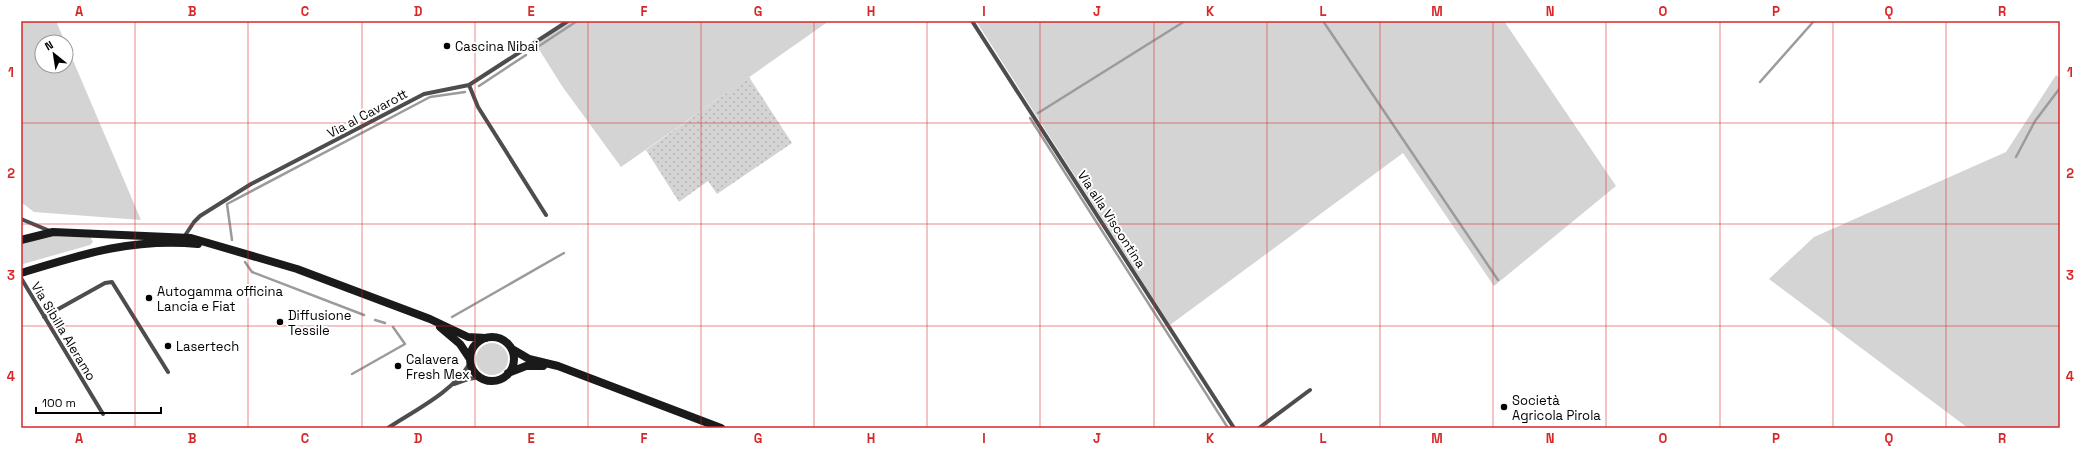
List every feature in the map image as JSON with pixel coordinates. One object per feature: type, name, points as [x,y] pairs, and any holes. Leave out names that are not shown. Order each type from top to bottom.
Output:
[{"type":"main road","points":[[21,240],[53,232],[184,237],[223,246],[297,269],[430,319],[468,336],[500,338],[512,349],[528,359],[558,366],[721,428]]},
{"type":"main road","points":[[21,273],[75,256],[119,246],[182,243],[223,246]]},
{"type":"main road","points":[[430,319],[460,344],[475,372],[481,377],[494,380],[526,366],[558,366]]},
{"type":"main road","points":[[470,361],[474,346],[486,338]]},
{"type":"main road","points":[[508,373],[514,361],[512,349]]},
{"type":"street","name":"Via al Cavarott","points":[[184,237],[200,216],[251,184],[424,94],[469,85],[568,21]]},
{"type":"street","name":"Via alla Viscontina","points":[[972,21],[1234,428]]},
{"type":"street","points":[[469,85],[478,107],[546,215]]},
{"type":"street","points":[[21,218],[53,232]]},
{"type":"street","name":"Via Sibilla Aleramo","points":[[21,278],[103,414]]},
{"type":"street","points":[[44,317],[105,283],[112,282],[168,372]]},
{"type":"street","points":[[445,390],[461,376],[470,361]]},
{"type":"street","points":[[388,428],[445,390],[464,380],[481,377]]},
{"type":"street","points":[[1259,428],[1310,390]]},
{"type":"street","points":[[394,424],[397,428]]},
{"type":"shaded area","points":[[21,21],[56,21],[62,34],[34,34],[34,74],[74,74],[74,63],[141,220],[34,212],[21,202]]},
{"type":"shaded area","points":[[570,21],[829,21],[621,167],[562,86],[535,43]]},
{"type":"shaded area","points":[[976,21],[1504,21],[1616,186],[1494,286],[1403,153],[1170,325]]},
{"type":"shaded area","points":[[2056,75],[2060,78],[2060,428],[1968,428],[1769,279],[1814,237],[2006,152]]},
{"type":"shaded area","points":[[749,77],[792,143],[717,194],[708,181],[679,202],[646,150]]},
{"type":"shaded area","points":[[21,235],[90,236],[93,242],[90,245],[23,264],[21,260]]},
{"type":"shaded area","points":[[492,343],[501,346],[505,350],[508,359],[505,368],[501,372],[492,375],[483,372],[479,368],[476,359],[479,350],[483,346]]},
{"type":"waterway","points":[[533,50],[577,21]]},
{"type":"waterway","points":[[1038,113],[1185,21]]},
{"type":"waterway","points":[[1323,21],[1498,280]]},
{"type":"waterway","points":[[1760,82],[1814,21]]},
{"type":"waterway","points":[[479,86],[526,55]]},
{"type":"waterway","points":[[2016,157],[2035,121],[2060,88]]},
{"type":"waterway","points":[[232,240],[227,204],[430,97],[465,92]]},
{"type":"waterway","points":[[1030,118],[1228,428]]},
{"type":"waterway","points":[[452,317],[564,253]]},
{"type":"waterway","points":[[245,262],[252,272],[364,315]]},
{"type":"waterway","points":[[375,320],[385,323]]},
{"type":"waterway","points":[[352,374],[405,344],[393,327]]},
{"type":"place","name":"Cascina Nibai","points":[[447,46]]},
{"type":"place","name":"Autogamma officina Lancia e Fiat","points":[[149,298]]},
{"type":"place","name":"Diffusione Tessile","points":[[280,322]]},
{"type":"place","name":"Lasertech","points":[[168,346]]},
{"type":"place","name":"Calavera Fresh Mex","points":[[398,366]]},
{"type":"place","name":"Società Agricola Pirola","points":[[1504,407]]}]
